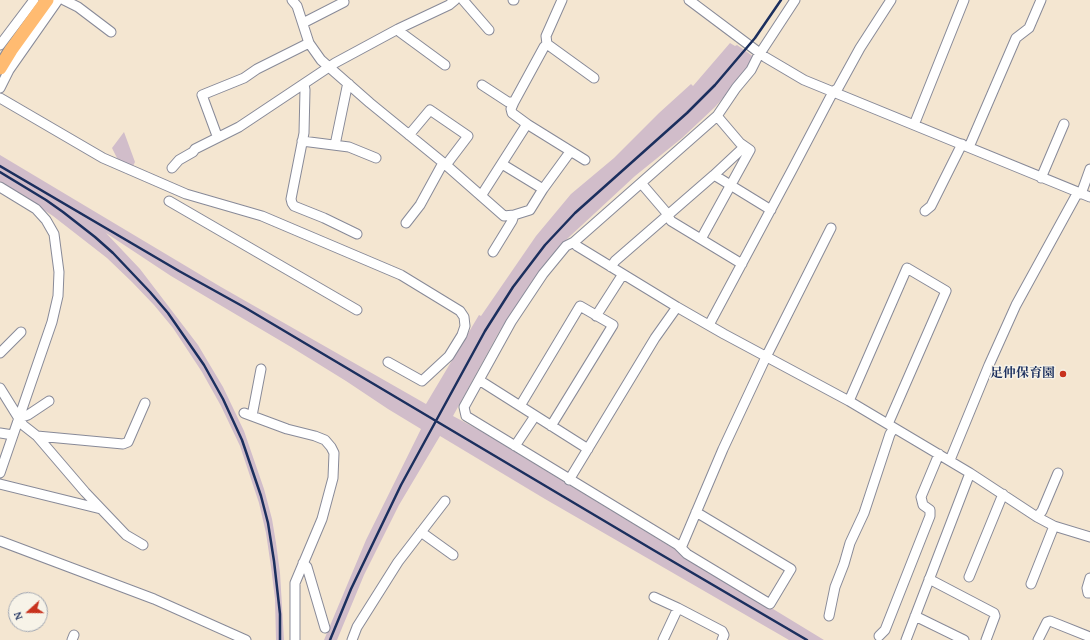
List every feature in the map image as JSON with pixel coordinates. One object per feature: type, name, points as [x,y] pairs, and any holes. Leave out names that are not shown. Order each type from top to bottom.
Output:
[{"type":"highway","points":[[0,68],[47,0]]},
{"type":"street","points":[[0,45],[34,0]]},
{"type":"street","points":[[0,88],[9,70],[58,0]]},
{"type":"street","points":[[64,0],[78,7],[112,32]]},
{"type":"street","points":[[463,0],[489,30]]},
{"type":"street","points":[[562,0],[546,36],[547,44],[594,78]]},
{"type":"street","points":[[689,0],[760,54],[794,75],[1083,194]]},
{"type":"street","points":[[696,512],[791,569],[770,604],[466,416],[464,408],[511,322],[543,274],[566,246],[574,242],[717,116],[736,88],[751,70],[795,0]]},
{"type":"street","points":[[709,325],[833,92],[838,88],[860,48],[891,0]]},
{"type":"street","points":[[914,125],[964,0]]},
{"type":"street","points":[[925,211],[932,206],[966,146],[1016,38],[1030,28],[1040,0]]},
{"type":"street","points":[[294,1],[309,43],[322,60],[504,216],[514,215],[530,210],[543,189],[570,152]]},
{"type":"street","points":[[303,23],[344,2]]},
{"type":"street","points":[[172,168],[179,160],[193,152],[195,149],[239,127],[329,67],[452,3]]},
{"type":"street","points":[[398,30],[446,65]]},
{"type":"street","points":[[219,137],[216,133],[202,94],[244,78],[257,69],[309,43]]},
{"type":"street","points":[[547,44],[544,46],[514,102],[512,113],[570,152],[585,160]]},
{"type":"street","points":[[304,84],[305,90],[302,141],[291,199],[294,206],[324,218],[356,234]]},
{"type":"street","points":[[335,145],[347,87],[349,84]]},
{"type":"street","points":[[482,85],[508,102],[514,102]]},
{"type":"street","points":[[0,98],[103,158],[186,194],[262,216],[401,275],[460,311],[464,317],[465,326],[462,335],[449,356],[422,381],[388,362]]},
{"type":"street","points":[[406,223],[420,205],[444,164],[468,136],[430,110],[409,135]]},
{"type":"street","points":[[701,239],[750,150],[744,147],[717,116]]},
{"type":"street","points":[[481,196],[527,124]]},
{"type":"street","points":[[1041,178],[1064,124]]},
{"type":"street","points":[[302,141],[349,147],[376,158]]},
{"type":"street","points":[[612,267],[615,262],[744,147]]},
{"type":"street","points":[[502,164],[543,189]]},
{"type":"street","points":[[950,460],[989,365],[1016,305],[1083,194],[1090,169]]},
{"type":"street","points":[[714,175],[771,210]]},
{"type":"street","points":[[641,183],[671,221],[742,264]]},
{"type":"street","points":[[0,187],[36,209],[46,220],[54,234],[59,272],[58,296],[52,322],[26,402],[0,473]]},
{"type":"street","points":[[186,194],[191,213]]},
{"type":"street","points":[[169,201],[356,310]]},
{"type":"street","points":[[493,252],[512,221],[514,215]]},
{"type":"street","points":[[681,548],[723,449],[766,357],[831,228]]},
{"type":"street","points":[[574,242],[577,246],[677,307],[849,401],[950,460],[1037,517],[1054,526],[1090,537]]},
{"type":"street","points":[[829,616],[835,587],[850,543],[864,513],[890,434],[891,426],[946,291],[907,268],[849,401]]},
{"type":"street","points":[[596,316],[623,274]]},
{"type":"street","points":[[520,406],[580,306],[613,325],[551,426]]},
{"type":"street","points":[[569,480],[655,338],[677,307]]},
{"type":"street","points":[[0,353],[21,332]]},
{"type":"street","points":[[261,369],[248,414],[287,429],[325,440],[334,453],[333,478],[322,519],[295,583],[295,640]]},
{"type":"street","points":[[479,380],[588,449]]},
{"type":"street","points":[[0,388],[23,425],[37,436],[85,492],[126,535],[142,545]]},
{"type":"street","points":[[19,418],[28,415],[48,401]]},
{"type":"street","points":[[37,436],[123,444],[128,442],[145,403]]},
{"type":"street","points":[[514,446],[535,416]]},
{"type":"street","points":[[0,433],[13,435]]},
{"type":"street","points":[[879,636],[884,630],[930,516],[930,510],[921,502],[921,497],[939,454]]},
{"type":"street","points":[[906,640],[970,473]]},
{"type":"street","points":[[1037,517],[1042,511],[1058,473]]},
{"type":"street","points":[[0,484],[102,509]]},
{"type":"street","points":[[969,577],[1003,494]]},
{"type":"street","points":[[352,640],[357,627],[398,562],[444,501]]},
{"type":"street","points":[[1031,584],[1054,526]]},
{"type":"street","points":[[421,532],[453,555]]},
{"type":"street","points":[[0,541],[154,599],[246,640]]},
{"type":"street","points":[[303,563],[307,567],[325,628]]},
{"type":"street","points":[[1090,578],[1087,588],[1088,593],[1090,593]]},
{"type":"street","points":[[929,579],[994,613],[995,616],[986,640]]},
{"type":"street","points":[[654,597],[722,631],[724,635],[722,640]]},
{"type":"street","points":[[663,640],[678,608]]},
{"type":"street","points":[[915,616],[964,640]]},
{"type":"street","points":[[1038,640],[1046,622],[1050,622],[1090,637]]},
{"type":"shaded area","points":[[730,43],[735,46],[737,45],[754,57],[749,69],[715,107],[682,138],[635,176],[557,250],[531,283],[499,332],[453,416],[479,430],[824,640],[789,640],[545,499],[440,436],[399,505],[364,575],[337,640],[324,640],[366,540],[421,429],[291,347],[171,276],[106,233],[140,269],[198,345],[223,387],[244,431],[264,489],[272,519],[276,543],[280,573],[284,640],[276,640],[275,599],[266,533],[259,503],[240,446],[221,406],[202,372],[173,328],[154,305],[107,258],[53,216],[20,194],[0,183],[0,155],[221,287],[426,404],[479,315],[481,316],[536,236],[571,194],[614,158],[659,113],[691,84],[693,86]]},
{"type":"shaded area","points":[[124,132],[135,162],[133,166],[119,162],[112,148]]},
{"type":"railway","points":[[330,640],[351,589],[401,485],[485,331],[513,287],[545,245],[575,213],[687,113],[715,85],[755,38],[781,0]]},
{"type":"railway","points":[[0,166],[179,271],[244,307],[807,640]]},
{"type":"railway","points":[[0,172],[63,212],[113,253],[168,313],[204,365],[223,399],[242,440],[261,496],[268,523],[274,561],[280,614],[280,640]]},
{"type":"place","name":"足仲保育園","points":[[1063,374]]}]
